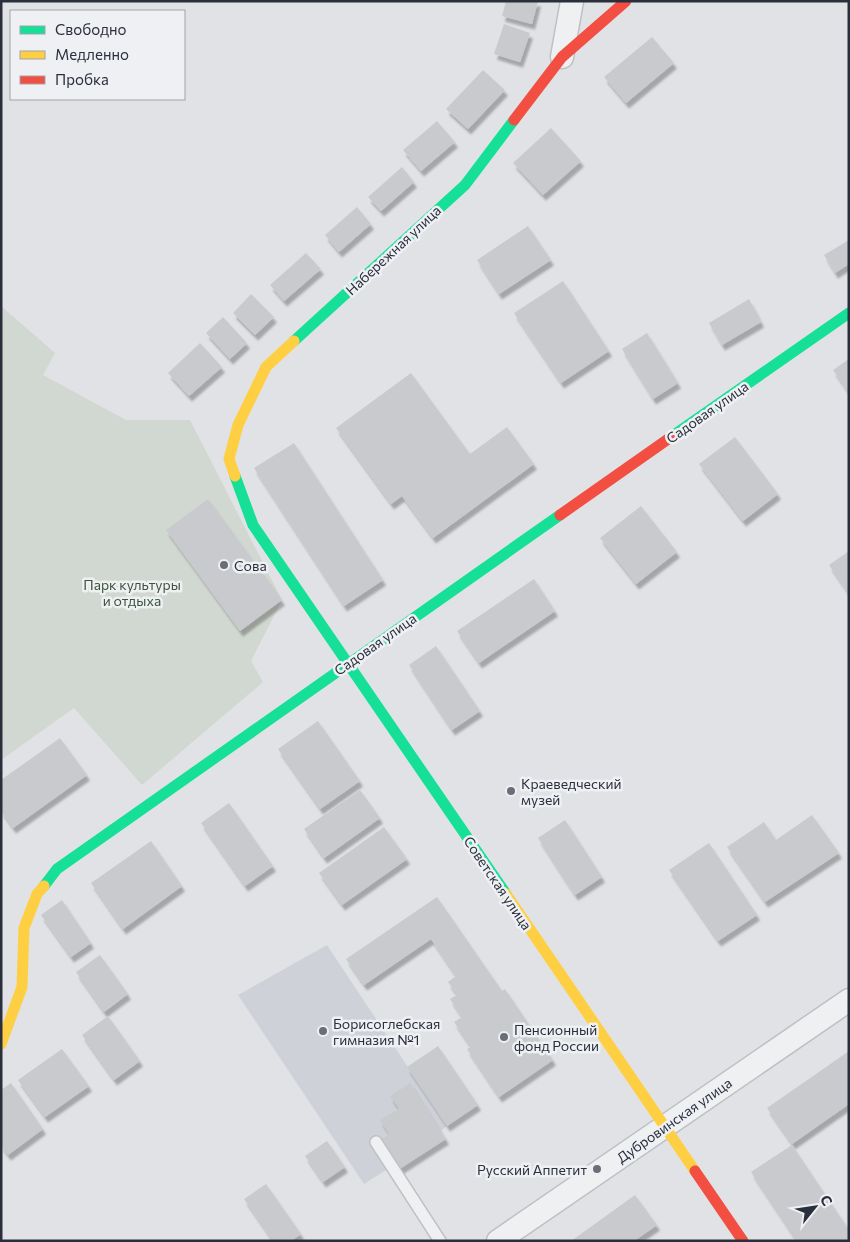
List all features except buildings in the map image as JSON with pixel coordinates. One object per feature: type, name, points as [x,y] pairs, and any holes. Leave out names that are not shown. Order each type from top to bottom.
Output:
[{"type":"street","points":[[562,57],[572,1]]},
{"type":"street","name":"Набережная улица","points":[[253,525],[229,460],[238,425],[266,367],[465,185],[562,57],[626,1]]},
{"type":"street","name":"Садовая улица","points":[[1,1044],[22,987],[24,928],[37,894],[57,869],[348,663],[849,314]]},
{"type":"street","name":"Советская улица","points":[[253,525],[743,1241]]},
{"type":"street","name":"Дубровинская улица","points":[[498,1241],[849,1000]]},
{"type":"lane","points":[[376,1142],[440,1241]]},
{"type":"shaded area","name":"Борисоглебская гимназия №1","points":[[327,945],[447,1126],[441,1131],[446,1139],[398,1170],[394,1165],[364,1184],[238,995]]},
{"type":"green space","name":"Парк культуры и отдыха","points":[[1,306],[55,353],[43,375],[126,420],[190,420],[282,600],[251,661],[263,682],[142,785],[74,708],[1,760]]},
{"type":"traffic: fast","points":[[294,341],[465,185],[514,120]]},
{"type":"traffic: fast","points":[[671,437],[849,313]]},
{"type":"traffic: fast","points":[[235,476],[253,525],[506,894]]},
{"type":"traffic: fast","points":[[44,886],[57,869],[560,515]]},
{"type":"traffic: slow","points":[[235,476],[229,459],[238,425],[266,367],[294,341]]},
{"type":"traffic: slow","points":[[1,1044],[22,987],[24,928],[37,894],[44,886]]},
{"type":"traffic: slow","points":[[506,894],[695,1171]]},
{"type":"traffic: jam","points":[[514,120],[562,57],[626,1]]},
{"type":"traffic: jam","points":[[560,515],[671,437]]},
{"type":"traffic: jam","points":[[695,1171],[743,1241]]},
{"type":"place","name":"Сова","points":[[224,565]]},
{"type":"place","name":"Краеведческий музей","points":[[511,791]]},
{"type":"place","name":"Борисоглебская гимназия №1","points":[[323,1031]]},
{"type":"place","name":"Пенсионный фонд России","points":[[504,1037]]},
{"type":"place","name":"Русский Аппетит","points":[[597,1169]]}]
